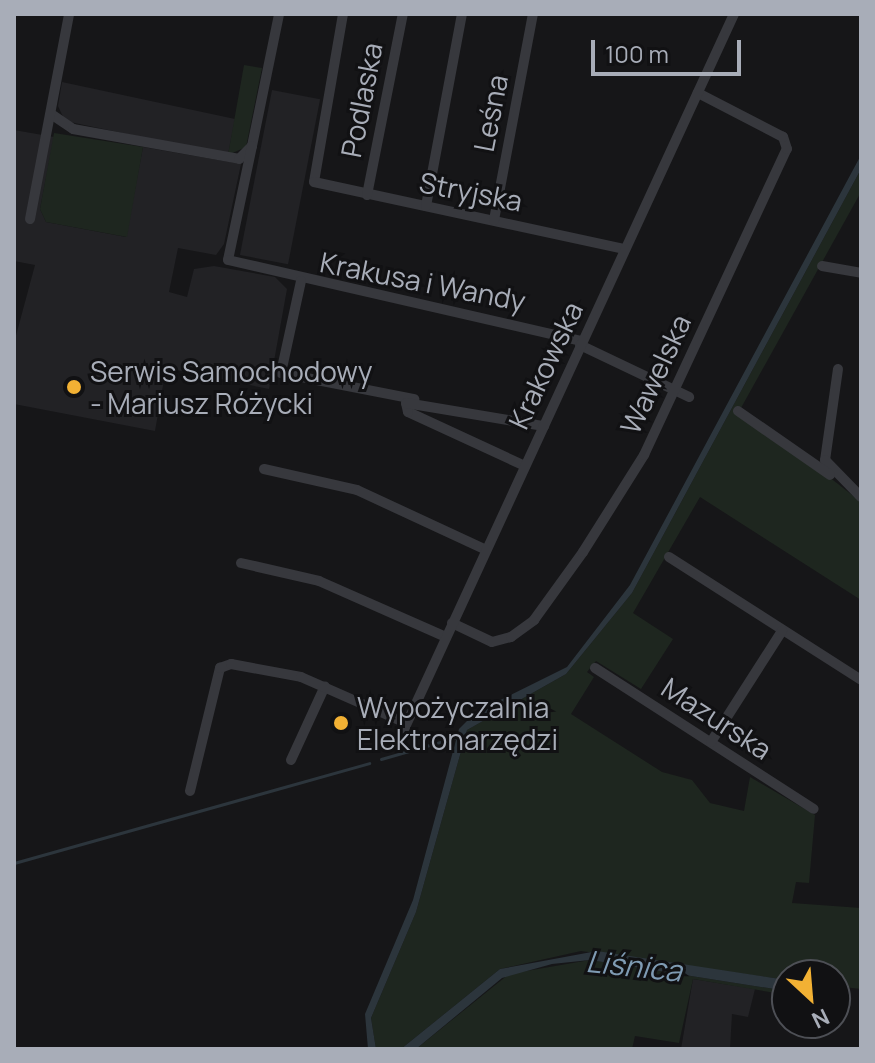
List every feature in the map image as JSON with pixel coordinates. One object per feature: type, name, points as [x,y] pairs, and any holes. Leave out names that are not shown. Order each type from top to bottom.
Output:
[{"type":"street","points":[[30,219],[69,14]]},
{"type":"street","points":[[51,114],[73,129],[231,160],[252,146],[279,14]]},
{"type":"street","name":"Stryjska","points":[[343,14],[310,177],[367,195],[625,249]]},
{"type":"street","name":"Podlaska","points":[[367,195],[403,14]]},
{"type":"street","points":[[426,206],[462,14]]},
{"type":"street","name":"Leśna","points":[[494,220],[533,14]]},
{"type":"street","name":"Krakowska","points":[[401,736],[734,14]]},
{"type":"street","name":"Wawelska","points":[[452,623],[498,642],[534,620],[636,467],[787,149],[783,137],[698,93]]},
{"type":"street","name":"Krakusa i Wandy","points":[[252,146],[228,260],[301,281],[581,343],[689,397]]},
{"type":"street","points":[[822,266],[861,273]]},
{"type":"street","points":[[301,281],[281,373],[544,426]]},
{"type":"street","points":[[838,369],[824,447],[838,481]]},
{"type":"street","points":[[414,399],[408,412],[525,466]]},
{"type":"street","points":[[738,411],[861,497]]},
{"type":"street","points":[[264,469],[357,490],[486,550]]},
{"type":"street","points":[[669,557],[861,680]]},
{"type":"street","points":[[241,563],[307,577],[446,637]]},
{"type":"street","points":[[711,742],[782,631]]},
{"type":"street","points":[[190,791],[220,668],[267,669],[325,686],[406,723]]},
{"type":"street","name":"Mazurska","points":[[595,668],[814,809]]},
{"type":"street","points":[[291,760],[325,686]]},
{"type":"shaded area","points":[[244,65],[262,68],[246,147],[228,155]]},
{"type":"shaded area","points":[[62,82],[235,119],[228,155],[65,121],[58,106]]},
{"type":"shaded area","points":[[272,90],[320,99],[288,264],[240,255]]},
{"type":"shaded area","points":[[14,130],[54,137],[40,209],[46,222],[126,237],[143,147],[241,164],[224,244],[216,255],[178,248],[169,292],[187,297],[194,269],[214,266],[275,277],[287,289],[269,389],[166,368],[155,431],[14,404],[14,343],[35,265],[14,261]]},
{"type":"shaded area","points":[[54,133],[143,147],[127,237],[46,222],[40,209]]},
{"type":"shaded area","points":[[861,169],[861,192],[741,408],[861,502],[861,600],[700,497],[633,613],[673,639],[641,689],[596,661],[587,672],[594,677],[571,714],[662,772],[692,780],[710,803],[744,811],[750,777],[815,815],[809,883],[796,882],[792,903],[861,908],[861,989],[851,988],[851,959],[771,959],[771,978],[581,951],[500,969],[401,1049],[376,1049],[371,1018],[416,912],[467,730],[566,674],[632,593]]},
{"type":"shaded area","points":[[590,960],[771,988],[771,992],[693,979],[679,1043],[635,1036],[632,1049],[416,1049],[509,974]]},
{"type":"shaded area","points":[[693,979],[755,989],[748,1017],[732,1014],[730,1049],[681,1049]]},
{"type":"water","points":[[861,155],[861,169],[632,593],[566,674],[467,730],[416,912],[371,1018],[376,1049],[368,1049],[365,1014],[413,900],[459,729],[476,712],[567,667],[630,585]]},
{"type":"water","name":"Liśnica","points":[[597,951],[771,978],[771,988],[590,960],[552,964],[502,978],[416,1049],[401,1049],[500,969]]},
{"type":"waterway","points":[[381,759],[457,737]]},
{"type":"waterway","points":[[14,863],[369,763]]},
{"type":"place","name":"Serwis Samochodowy - Mariusz Różycki","points":[[74,387]]},
{"type":"place","name":"Wypożyczalnia Elektronarzędzi","points":[[341,723]]}]
